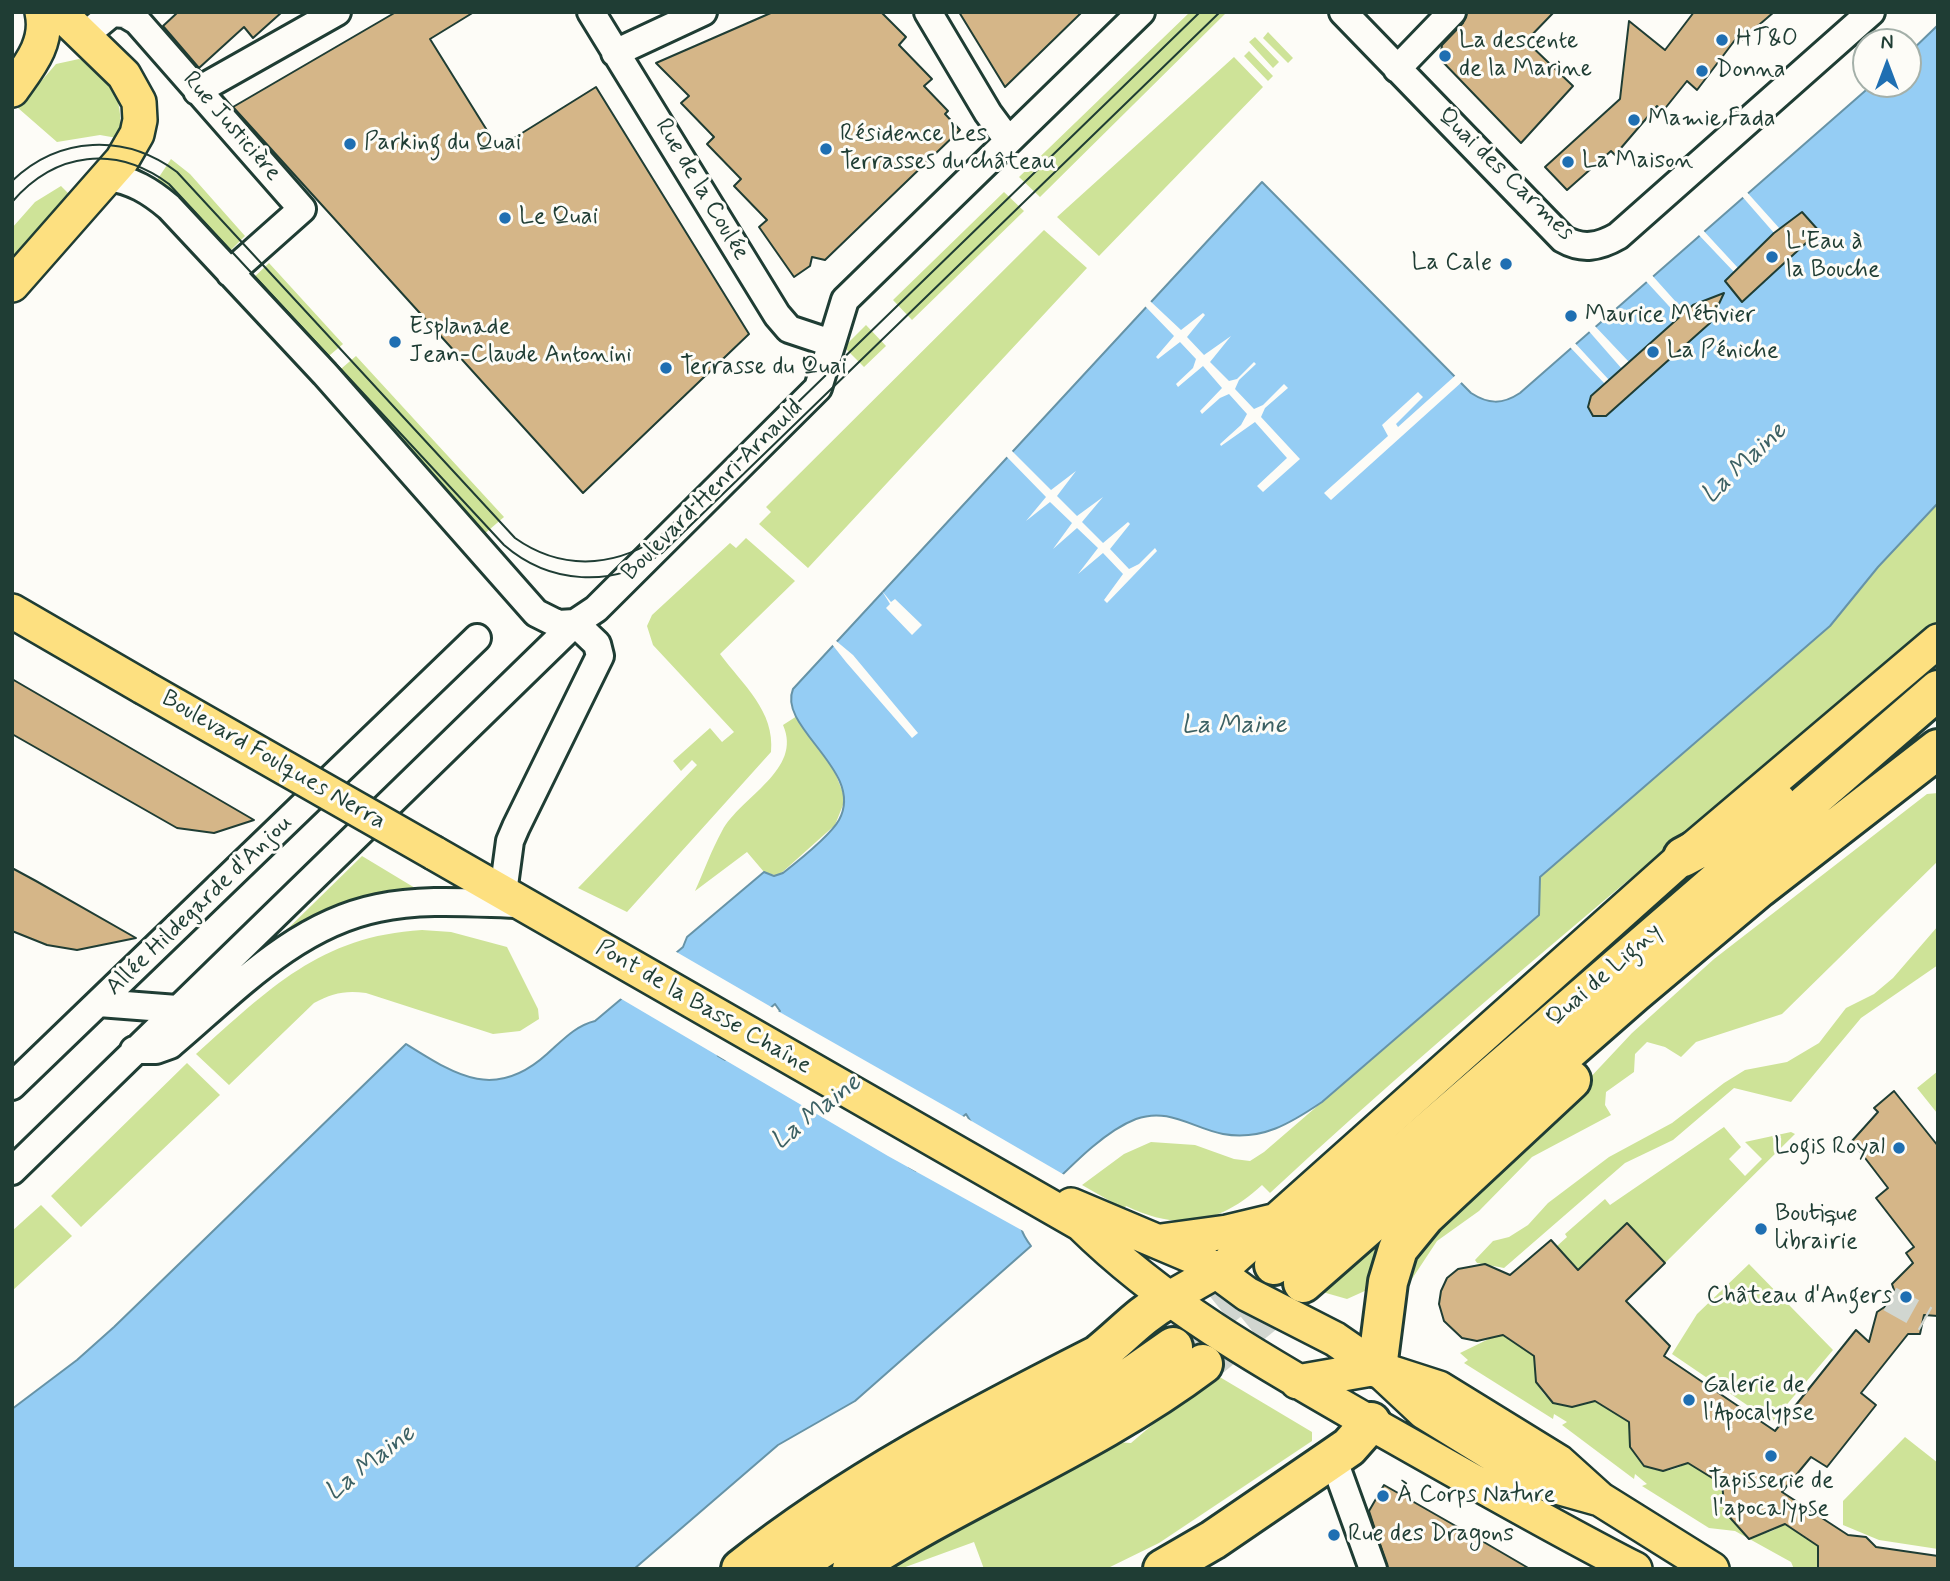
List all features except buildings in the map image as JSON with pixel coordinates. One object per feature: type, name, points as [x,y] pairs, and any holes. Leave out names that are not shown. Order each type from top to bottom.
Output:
[{"type":"highway","name":"Quai de Ligny","points":[[1938,690],[1828,787],[1712,883],[1289,1274],[1759,888],[1938,748]]},
{"type":"highway","points":[[1683,857],[1739,827],[1782,797],[1828,787]]},
{"type":"highway","points":[[1377,1368],[1392,1265],[1398,1249],[1425,1216],[1644,1009],[1745,923],[1800,881],[1821,841]]},
{"type":"highway","points":[[741,1569],[798,1523],[886,1467],[1098,1355],[1121,1337],[1158,1292]]},
{"type":"highway","points":[[790,1569],[889,1504],[1123,1382],[1188,1356],[1149,1401],[1039,1466],[904,1535],[852,1569]]},
{"type":"highway","points":[[1163,1569],[1213,1540],[1349,1447],[1371,1422]]},
{"type":"main road","points":[[12,90],[35,58],[43,38],[42,12]]},
{"type":"main road","points":[[12,285],[117,178],[122,160],[138,134],[139,102],[124,75],[59,12]]},
{"type":"main road","points":[[35,58],[85,39]]},
{"type":"main road","name":"Boulevard Foulques Nerra","points":[[12,611],[519,902]]},
{"type":"main road","points":[[1158,1292],[1217,1272],[1683,857],[1938,641]]},
{"type":"main road","name":"Pont de la Basse Chaîne","points":[[519,902],[1081,1224],[1120,1263],[1158,1292],[1297,1382],[1636,1569]]},
{"type":"main road","name":"Pont de la Basse Chaîne","points":[[1019,1189],[1087,1210],[1151,1241],[1194,1244]]},
{"type":"main road","points":[[1276,1220],[1194,1244],[1217,1272],[1247,1294],[1335,1339],[1377,1368],[1439,1388],[1559,1461],[1600,1499],[1712,1569]]},
{"type":"main road","points":[[1297,1382],[1377,1368]]},
{"type":"main road","points":[[1371,1422],[1377,1368]]},
{"type":"street","name":"Rue de la Coulée","points":[[591,12],[777,314],[789,329],[831,343]]},
{"type":"street","points":[[615,53],[703,12]]},
{"type":"street","points":[[928,12],[988,113],[1008,140]]},
{"type":"street","name":"Boulevard Henri Arnauld","points":[[12,1171],[575,623],[596,609],[818,388],[845,300],[1141,12]]},
{"type":"street","name":"Quai des Carmes","points":[[1343,12],[1563,239],[1576,246],[1590,246],[1618,236],[1871,12]]},
{"type":"street","points":[[1397,69],[1452,12]]},
{"type":"street","name":"Rue Justicière","points":[[85,39],[112,13],[125,14],[137,21],[302,209],[230,273]]},
{"type":"street","points":[[197,91],[332,14]]},
{"type":"street","points":[[117,178],[169,206],[325,374],[536,613],[558,624],[575,623],[597,644],[600,656],[510,841],[519,902],[404,904],[333,921],[279,954],[170,1045],[156,1050],[134,1050]]},
{"type":"street","name":"Allée Hildegarde d'Anjou","points":[[12,1086],[477,638]]},
{"type":"street","points":[[99,1003],[177,1009]]},
{"type":"street","points":[[1333,1458],[1373,1569]]},
{"type":"green space","points":[[1190,12],[1227,12],[1040,197],[1019,177]]},
{"type":"green space","points":[[1268,32],[1293,58],[1288,63],[1263,38]]},
{"type":"green space","points":[[1255,37],[1279,62],[1273,68],[1249,42]]},
{"type":"green space","points":[[1249,51],[1273,76],[1268,81],[1244,56]]},
{"type":"green space","points":[[1234,57],[1263,87],[1099,256],[1057,217]]},
{"type":"green space","points":[[79,59],[100,71],[114,91],[120,115],[117,138],[100,135],[57,142],[18,108],[56,64]]},
{"type":"green space","points":[[171,159],[190,174],[245,236],[226,255],[155,183]]},
{"type":"green space","points":[[61,186],[71,196],[12,265],[12,228],[35,202]]},
{"type":"green space","points":[[1004,192],[1024,211],[912,320],[893,300]]},
{"type":"green space","points":[[1044,230],[1087,268],[808,568],[759,524],[771,512],[766,507]]},
{"type":"green space","points":[[269,263],[343,344],[323,361],[250,281]]},
{"type":"green space","points":[[866,325],[886,346],[864,367],[844,347]]},
{"type":"green space","points":[[356,356],[504,517],[482,536],[335,374]]},
{"type":"green space","points":[[1938,503],[1938,622],[1433,1046],[1270,1193],[1262,1185],[1231,1208],[1215,1215],[1182,1221],[1164,1219],[1126,1206],[1124,1209],[1082,1185],[1124,1154],[1151,1142],[1195,1145],[1234,1159],[1250,1161],[1264,1152],[1539,915],[1540,877],[1830,626],[1878,567]]},
{"type":"green space","points":[[746,538],[795,581],[720,654],[763,711],[771,737],[771,752],[627,912],[578,888],[697,765],[692,760],[681,771],[673,761],[710,728],[722,742],[734,732],[653,645],[647,626],[652,615],[730,543],[736,548]]},
{"type":"green space","points":[[797,716],[834,770],[843,793],[843,805],[835,825],[778,876],[764,872],[747,852],[695,891],[722,831],[731,818],[767,782],[785,756],[787,741],[783,725]]},
{"type":"green space","points":[[1938,793],[1938,861],[1782,1014],[1696,1042],[1681,1057],[1665,1047],[1647,1042],[1635,1054],[1634,1072],[1606,1092],[1605,1105],[1611,1115],[1532,1157],[1479,1211],[1437,1241],[1402,1294],[1408,1254],[1570,1099],[1632,1033],[1714,959],[1927,794]]},
{"type":"green space","points":[[362,856],[425,894],[262,954]]},
{"type":"green space","points":[[1938,926],[1938,965],[1861,1018],[1791,1102],[1734,1088],[1673,1140],[1625,1163],[1504,1268],[1477,1263],[1475,1260],[1493,1241],[1509,1237],[1528,1225],[1548,1203],[1609,1157],[1672,1123],[1724,1083],[1745,1070],[1787,1062],[1819,1043],[1846,1008],[1874,994],[1893,978]]},
{"type":"green space","points":[[422,930],[451,932],[507,947],[538,1009],[539,1019],[520,1031],[493,1034],[366,993],[346,992],[314,1003],[229,1085],[196,1054],[273,988],[325,955],[386,934]]},
{"type":"green space","points":[[187,1063],[220,1095],[81,1227],[51,1196]]},
{"type":"green space","points":[[1938,1071],[1938,1112],[1937,1113],[1917,1088]]},
{"type":"green space","points":[[1724,1127],[1741,1147],[1729,1159],[1745,1176],[1762,1159],[1745,1142],[1791,1132],[1795,1134],[1665,1263],[1578,1270],[1557,1246],[1567,1237],[1565,1234],[1605,1199],[1610,1205]]},
{"type":"green space","points":[[41,1205],[72,1236],[12,1291],[12,1231]]},
{"type":"green space","points":[[1399,1221],[1367,1290],[1347,1299],[1319,1291]]},
{"type":"green space","points":[[1749,1264],[1833,1350],[1772,1422],[1672,1354],[1697,1314]]},
{"type":"green space","points":[[1501,1333],[1537,1358],[1537,1382],[1542,1392],[1550,1399],[1570,1406],[1593,1399],[1632,1424],[1632,1448],[1644,1465],[1665,1471],[1687,1462],[1725,1485],[1726,1510],[1740,1528],[1761,1534],[1784,1523],[1821,1548],[1819,1569],[1794,1569],[1791,1562],[1735,1531],[1709,1528],[1642,1486],[1647,1484],[1635,1474],[1634,1479],[1562,1425],[1567,1422],[1554,1414],[1553,1419],[1464,1363],[1468,1360],[1460,1353]]},
{"type":"green space","points":[[1213,1373],[1312,1432],[1312,1441],[1159,1543],[1106,1569],[984,1569],[974,1542],[900,1569],[881,1569],[1114,1442],[1131,1443]]},
{"type":"green space","points":[[1905,1437],[1938,1463],[1938,1549],[1879,1540],[1843,1525],[1843,1501]]},
{"type":"water","name":"La Maine","points":[[1938,25],[1938,503],[1878,567],[1830,626],[1540,877],[1539,915],[1322,1102],[1287,1123],[1251,1135],[1223,1134],[1159,1115],[1136,1119],[1121,1126],[1092,1147],[1025,1211],[1021,1221],[1022,1229],[1031,1246],[855,1401],[778,1445],[634,1569],[12,1569],[12,1409],[77,1360],[114,1327],[406,1044],[442,1066],[476,1079],[510,1077],[528,1068],[575,1030],[595,1021],[683,947],[687,937],[764,872],[774,876],[783,873],[828,833],[839,820],[844,802],[841,784],[797,719],[791,704],[793,689],[1262,182],[1471,393],[1495,402],[1507,400],[1520,393],[1857,98],[1922,98],[1922,40]],"holes":[[[775,1004],[780,1011],[725,1060],[718,1056],[717,1053]],[[966,1114],[971,1122],[916,1171],[909,1167],[908,1164]]]},
{"type":"pier","points":[[1745,190],[1780,229],[1774,233],[1740,194]]},
{"type":"pier","points":[[1701,228],[1738,268],[1734,272],[1697,233]]},
{"type":"pier","points":[[1650,273],[1685,312],[1679,317],[1644,279]]},
{"type":"pier","points":[[1149,300],[1181,330],[1203,313],[1205,315],[1187,337],[1204,355],[1231,336],[1210,362],[1229,381],[1237,379],[1254,362],[1256,364],[1239,380],[1235,389],[1254,409],[1263,405],[1284,384],[1288,388],[1265,408],[1261,417],[1300,459],[1263,492],[1257,486],[1287,458],[1255,422],[1221,446],[1220,444],[1241,425],[1247,414],[1229,394],[1220,398],[1202,414],[1200,411],[1222,388],[1203,366],[1178,387],[1176,384],[1193,368],[1196,359],[1180,342],[1158,359],[1156,357],[1174,336],[1144,305]]},
{"type":"pier","points":[[1593,324],[1629,362],[1622,369],[1587,329]]},
{"type":"pier","points":[[1574,342],[1609,380],[1605,384],[1569,346]]},
{"type":"pier","points":[[1457,374],[1463,381],[1331,500],[1324,493],[1388,436],[1382,425],[1418,392],[1423,397],[1396,424],[1398,427]]},
{"type":"pier","points":[[1010,449],[1051,490],[1076,471],[1057,496],[1077,516],[1103,497],[1082,522],[1103,543],[1128,522],[1130,524],[1110,549],[1129,569],[1139,564],[1155,548],[1157,551],[1107,603],[1104,600],[1123,574],[1103,553],[1078,574],[1098,548],[1077,528],[1053,549],[1072,523],[1050,502],[1026,521],[1046,497],[1005,455]]},
{"type":"pier","points":[[882,591],[891,602],[895,599],[922,625],[912,635],[886,608],[890,604]]},
{"type":"pier","points":[[835,640],[853,655],[918,733],[912,738],[831,643]]},
{"type":"pier","points":[[673,950],[773,1008],[721,1054],[723,1057],[776,1010],[966,1118],[912,1165],[914,1168],[968,1119],[1068,1177],[1028,1213],[1024,1219],[1025,1232],[888,1156],[618,997]]},
{"type":"tunnel","points":[[1176,1345],[1274,1265]]},
{"type":"tunnel","points":[[1205,1363],[1303,1283]]},
{"type":"tunnel","points":[[1890,1299],[1926,1319]]},
{"type":"tram line","points":[[12,181],[30,166],[71,148],[114,146],[157,159],[177,172],[515,538],[550,556],[568,560],[604,560],[640,549],[657,539],[1200,12]]},
{"type":"tram line","points":[[12,202],[29,185],[48,172],[87,159],[108,159],[149,171],[169,184],[504,545],[541,568],[561,574],[602,577],[643,565],[662,553],[1220,12]]},
{"type":"place","name":"HT&O","points":[[1722,40]]},
{"type":"place","name":"La descente de la Marine","points":[[1445,56]]},
{"type":"place","name":"Donna","points":[[1702,71]]},
{"type":"place","name":"Mamie Fada","points":[[1634,120]]},
{"type":"place","name":"Parking du Quai","points":[[350,144]]},
{"type":"place","name":"Résidence Les Terrasses du château","points":[[826,149]]},
{"type":"place","name":"La Maison","points":[[1568,162]]},
{"type":"place","name":"Le Quai","points":[[505,218]]},
{"type":"place","name":"L'Eau à la Bouche","points":[[1772,257]]},
{"type":"place","name":"La Cale","points":[[1506,264]]},
{"type":"place","name":"Maurice Métivier","points":[[1571,316]]},
{"type":"place","name":"Esplanade Jean-Claude Antonini","points":[[395,342]]},
{"type":"place","name":"La Péniche","points":[[1653,352]]},
{"type":"place","name":"Terrasse du Quai","points":[[666,368]]},
{"type":"place","name":"Logis Royal","points":[[1899,1148]]},
{"type":"place","name":"Boutique librairie","points":[[1761,1229]]},
{"type":"place","name":"Château d'Angers","points":[[1906,1297]]},
{"type":"place","name":"Galerie de l'Apocalypse","points":[[1689,1400]]},
{"type":"place","name":"Tapisserie de l'apocalypse","points":[[1771,1456]]},
{"type":"place","name":"À Corps Nature","points":[[1383,1496]]},
{"type":"place","name":"Rue des Dragons","points":[[1334,1535]]}]
